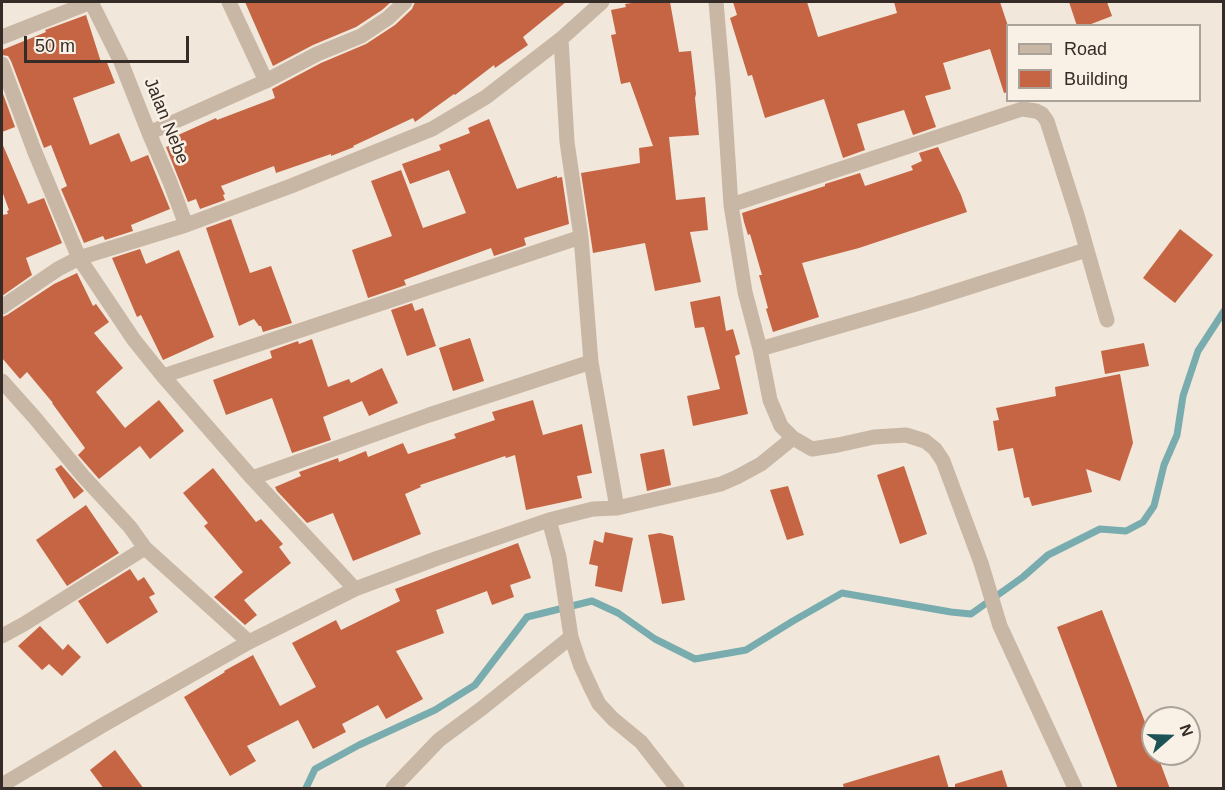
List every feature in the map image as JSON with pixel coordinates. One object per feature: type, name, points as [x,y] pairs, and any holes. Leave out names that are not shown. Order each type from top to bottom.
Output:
[{"type":"street","points":[[2,37],[92,2]]},
{"type":"street","name":"Jalan Nebe","points":[[92,2],[121,62],[171,182],[186,225]]},
{"type":"street","points":[[229,2],[266,81]]},
{"type":"street","points":[[149,133],[266,81],[317,54],[361,36],[388,18],[405,2]]},
{"type":"street","points":[[716,2],[731,205],[745,292],[770,400],[780,426],[793,438],[812,448],[874,437],[906,435],[925,441],[935,449],[943,461],[981,563],[1000,626],[1075,789]]},
{"type":"street","points":[[2,307],[58,269],[79,258],[186,225],[291,186],[432,129],[486,97],[561,39],[593,5]]},
{"type":"street","points":[[561,39],[567,142],[581,237],[591,363],[617,508]]},
{"type":"street","points":[[2,64],[34,150],[79,258],[134,340],[252,478],[355,589]]},
{"type":"street","points":[[731,205],[1022,109],[1036,111],[1042,114],[1047,121],[1107,320]]},
{"type":"street","points":[[163,376],[581,237]]},
{"type":"street","points":[[760,349],[916,304],[1086,250]]},
{"type":"street","points":[[252,478],[429,415],[591,363]]},
{"type":"street","points":[[2,381],[145,548],[249,642]]},
{"type":"street","points":[[2,785],[102,725],[249,642],[355,589],[549,520],[593,509],[617,508],[722,484],[761,464],[793,438]]},
{"type":"street","points":[[549,520],[559,557],[571,637],[580,664],[599,704],[641,742],[676,789]]},
{"type":"street","points":[[2,636],[145,548]]},
{"type":"street","points":[[393,789],[439,740],[571,637]]},
{"type":"building","points":[[245,2],[391,2],[356,27],[313,45],[273,66]]},
{"type":"building","points":[[415,2],[566,2],[523,37],[528,45],[495,68],[494,65],[415,122],[413,118],[331,156],[331,154],[276,173],[274,166],[221,186],[225,200],[200,209],[196,199],[188,202],[166,147],[169,146],[167,140],[216,118],[217,120],[275,98],[272,89],[321,63],[366,44],[395,25],[412,9]]},
{"type":"building","points":[[638,2],[670,2],[679,52],[691,51],[699,135],[669,137],[676,200],[705,197],[708,230],[690,232],[701,282],[655,291],[645,243],[593,253],[581,173],[640,163],[639,148],[653,146],[630,82],[621,84],[611,35],[616,34],[611,10]]},
{"type":"building","points":[[733,2],[807,2],[818,37],[897,13],[894,2],[1000,2],[1007,24],[1006,92],[1004,93],[990,49],[943,63],[951,89],[925,96],[936,127],[913,135],[904,110],[857,124],[865,150],[843,158],[824,99],[765,118],[752,75],[748,76],[730,18],[737,15]]},
{"type":"building","points":[[1069,2],[1107,2],[1112,16],[1091,24],[1076,24]]},
{"type":"building","points":[[86,15],[101,62],[106,60],[115,83],[73,98],[90,145],[119,133],[131,162],[148,155],[170,209],[131,225],[133,231],[105,240],[103,236],[84,243],[61,189],[67,186],[51,145],[44,148],[11,61],[8,56],[2,55],[2,50],[46,32],[45,30]]},
{"type":"building","points":[[2,91],[15,127],[2,132]]},
{"type":"building","points":[[489,119],[517,189],[557,176],[557,178],[562,177],[569,224],[524,238],[526,245],[524,246],[494,256],[491,248],[404,280],[406,285],[368,298],[352,250],[392,236],[371,181],[401,170],[423,228],[466,213],[449,170],[410,184],[402,164],[441,150],[439,145],[470,133],[468,128]]},
{"type":"building","points":[[2,143],[28,204],[44,198],[62,243],[26,258],[32,275],[2,296],[2,215],[8,214],[9,210],[2,191]]},
{"type":"building","points":[[938,147],[967,212],[859,248],[802,263],[819,317],[773,332],[759,275],[762,275],[742,213],[860,173],[865,186],[913,170],[911,166],[922,161],[919,153]]},
{"type":"building","points":[[231,219],[250,273],[271,266],[292,323],[263,332],[254,319],[239,326],[206,228]]},
{"type":"building","points":[[1180,229],[1213,255],[1175,303],[1143,278]]},
{"type":"building","points":[[140,249],[146,264],[179,250],[214,337],[163,360],[141,315],[137,317],[112,258]]},
{"type":"building","points":[[77,273],[93,306],[96,304],[109,322],[94,333],[123,368],[96,392],[125,428],[159,400],[184,431],[150,459],[140,446],[99,479],[78,455],[85,448],[53,403],[27,372],[20,379],[2,358],[2,317],[54,284]]},
{"type":"building","points":[[720,296],[726,331],[733,329],[740,354],[735,356],[748,414],[693,426],[687,396],[720,389],[704,327],[695,328],[690,302]]},
{"type":"building","points":[[412,303],[415,311],[423,308],[436,346],[407,356],[391,310]]},
{"type":"building","points":[[470,338],[484,381],[453,391],[439,348]]},
{"type":"building","points":[[312,339],[328,387],[349,379],[351,383],[382,368],[398,403],[369,416],[362,401],[323,417],[331,440],[292,453],[272,398],[226,415],[213,380],[272,358],[270,351],[298,341],[299,344]]},
{"type":"building","points":[[1144,343],[1149,366],[1105,374],[1101,351]]},
{"type":"building","points":[[1120,374],[1133,443],[1120,481],[1086,469],[1092,492],[1032,506],[1029,497],[1024,498],[1013,448],[998,451],[993,421],[999,420],[996,408],[1056,396],[1055,387]]},
{"type":"building","points":[[533,400],[543,435],[582,424],[592,473],[577,476],[582,498],[526,510],[515,455],[506,458],[505,456],[420,485],[421,487],[405,494],[421,534],[353,561],[333,513],[307,523],[275,487],[301,476],[299,472],[338,458],[339,462],[366,451],[368,457],[403,443],[408,454],[456,438],[454,434],[495,420],[492,412]]},
{"type":"building","points":[[664,449],[671,485],[647,491],[640,454]]},
{"type":"building","points":[[61,465],[84,491],[74,499],[55,469]]},
{"type":"building","points":[[904,466],[927,534],[900,544],[877,475]]},
{"type":"building","points":[[213,468],[256,522],[261,519],[283,544],[279,547],[291,563],[244,600],[257,615],[245,625],[214,597],[243,572],[204,526],[208,523],[183,493]]},
{"type":"building","points":[[788,486],[804,535],[787,540],[770,490]]},
{"type":"building","points":[[86,505],[119,553],[67,586],[36,540]]},
{"type":"building","points":[[605,532],[633,538],[622,592],[595,586],[598,566],[589,564],[594,540],[603,543]]},
{"type":"building","points":[[660,533],[673,536],[685,600],[662,604],[648,535]]},
{"type":"building","points":[[518,543],[531,578],[510,585],[514,597],[492,605],[487,591],[436,610],[444,633],[396,651],[423,699],[386,719],[378,705],[342,724],[346,732],[313,749],[298,720],[247,746],[256,761],[230,776],[184,697],[253,655],[280,706],[316,687],[292,643],[336,620],[341,630],[400,601],[395,589]]},
{"type":"building","points":[[130,569],[138,581],[144,577],[155,594],[149,597],[158,612],[107,644],[78,601]]},
{"type":"building","points":[[1102,610],[1141,712],[1141,766],[1161,766],[1170,789],[1118,789],[1057,627]]},
{"type":"building","points":[[40,626],[63,650],[68,644],[81,657],[62,676],[49,664],[42,670],[18,646]]},
{"type":"building","points":[[115,750],[144,789],[104,789],[90,770]]},
{"type":"building","points":[[939,755],[949,789],[844,789],[843,784]]},
{"type":"building","points":[[1002,770],[1008,789],[955,789],[955,784]]},
{"type":"waterway","points":[[306,788],[315,769],[359,745],[435,710],[475,685],[527,617],[592,601],[618,613],[655,639],[695,659],[746,650],[842,593],[971,614],[1023,577],[1048,555],[1100,529],[1126,531],[1143,522],[1154,506],[1164,465],[1177,435],[1183,396],[1198,351],[1224,311]]}]
